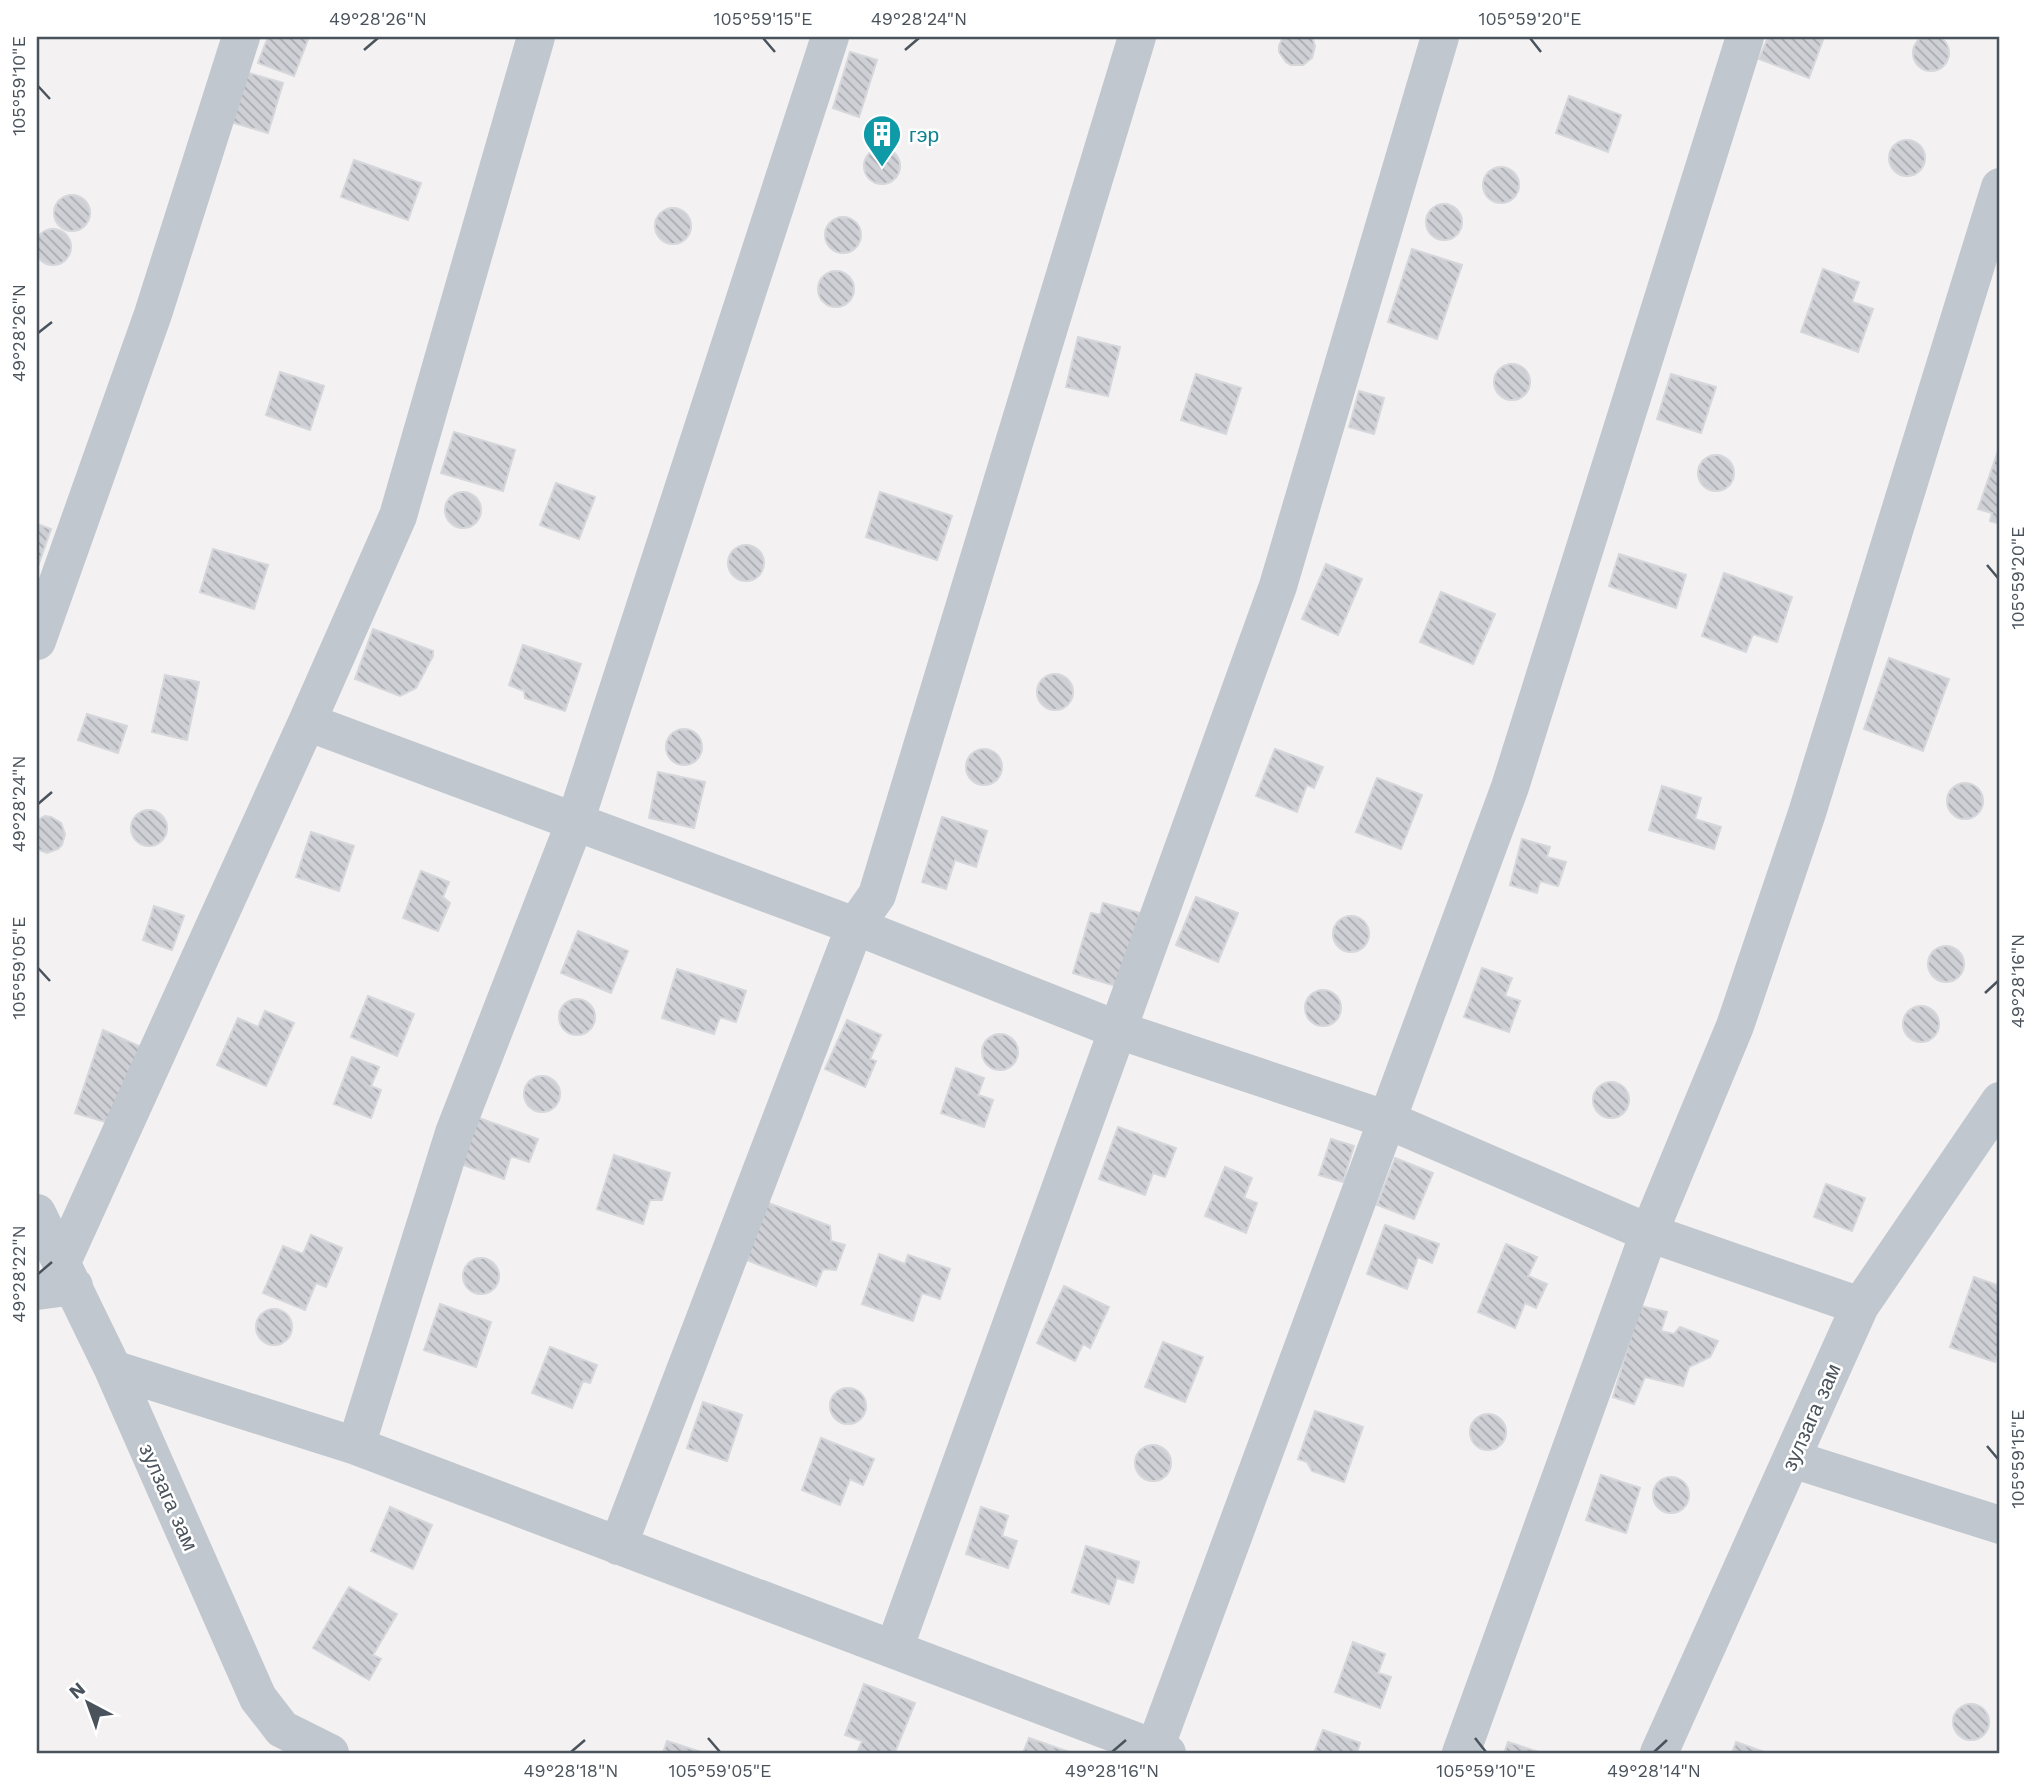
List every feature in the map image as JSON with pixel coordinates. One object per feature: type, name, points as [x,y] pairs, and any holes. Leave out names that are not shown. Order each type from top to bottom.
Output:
[{"type":"street","points":[[37,641],[153,314],[241,37]]},
{"type":"street","points":[[57,1279],[398,516],[536,37]]},
{"type":"street","points":[[356,1446],[454,1133],[575,822],[830,37]]},
{"type":"street","points":[[618,1546],[855,926],[877,895],[1137,37]]},
{"type":"street","points":[[894,1649],[1278,586],[1440,37]]},
{"type":"street","points":[[113,1369],[356,1446],[1161,1751],[1385,1119],[1510,787],[1745,37]]},
{"type":"street","points":[[1461,1753],[1649,1233],[1735,1026],[1795,851],[2000,187]]},
{"type":"street","points":[[307,722],[855,926],[1118,1030],[1385,1119],[1649,1233],[1860,1306]]},
{"type":"street","name":"зулзага зам","points":[[1658,1753],[1860,1306],[2000,1101]]},
{"type":"street","name":"зулзага зам","points":[[37,1213],[57,1279],[113,1369],[258,1698],[286,1741],[330,1753]]},
{"type":"street","points":[[1792,1459],[2000,1525]]},
{"type":"building","points":[[1931,35],[1944,40],[1949,53],[1944,66],[1931,71],[1918,66],[1913,53],[1918,40]]},
{"type":"building","points":[[268,37],[309,37],[294,76],[258,63]]},
{"type":"building","points":[[1283,37],[1312,37],[1315,46],[1312,58],[1303,65],[1286,62],[1279,52]]},
{"type":"building","points":[[1768,37],[1824,37],[1809,78],[1759,59]]},
{"type":"building","points":[[850,52],[877,60],[859,117],[833,108]]},
{"type":"building","points":[[239,70],[283,83],[268,133],[224,120]]},
{"type":"building","points":[[1569,96],[1621,115],[1608,152],[1556,133]]},
{"type":"building","points":[[1907,140],[1920,145],[1925,158],[1920,171],[1907,176],[1894,171],[1889,158],[1894,145]]},
{"type":"building","name":"гэр","points":[[882,148],[895,153],[900,166],[895,179],[882,184],[869,179],[864,166],[869,153]]},
{"type":"building","points":[[354,160],[421,183],[408,220],[341,197]]},
{"type":"building","points":[[1501,167],[1514,172],[1519,185],[1514,198],[1501,203],[1488,198],[1483,185],[1488,172]]},
{"type":"building","points":[[72,195],[85,200],[90,213],[85,226],[72,231],[59,226],[54,213],[59,200]]},
{"type":"building","points":[[1444,204],[1457,209],[1462,222],[1457,235],[1444,240],[1431,235],[1426,222],[1431,209]]},
{"type":"building","points":[[673,208],[686,213],[691,226],[686,239],[673,244],[660,239],[655,226],[660,213]]},
{"type":"building","points":[[843,217],[856,222],[861,235],[856,248],[843,253],[830,248],[825,235],[830,222]]},
{"type":"building","points":[[53,229],[66,234],[71,247],[66,260],[53,265],[40,260],[35,247],[40,234]]},
{"type":"building","points":[[1412,249],[1462,265],[1437,339],[1388,322]]},
{"type":"building","points":[[1823,269],[1859,282],[1852,302],[1873,309],[1858,352],[1801,332]]},
{"type":"building","points":[[836,271],[849,276],[854,289],[849,302],[836,307],[823,302],[818,289],[823,276]]},
{"type":"building","points":[[1078,337],[1120,347],[1108,396],[1066,387]]},
{"type":"building","points":[[1512,364],[1525,369],[1530,382],[1525,395],[1512,400],[1499,395],[1494,382],[1499,369]]},
{"type":"building","points":[[280,372],[324,386],[310,430],[266,415]]},
{"type":"building","points":[[1196,374],[1241,388],[1226,434],[1181,420]]},
{"type":"building","points":[[1671,374],[1716,387],[1701,433],[1657,419]]},
{"type":"building","points":[[1359,391],[1384,398],[1374,434],[1349,427]]},
{"type":"building","points":[[454,432],[515,450],[503,491],[441,473]]},
{"type":"building","points":[[1999,448],[2000,524],[1990,521],[1992,513],[1978,509]]},
{"type":"building","points":[[1716,455],[1729,460],[1734,473],[1729,486],[1716,491],[1703,486],[1698,473],[1703,460]]},
{"type":"building","points":[[556,483],[595,497],[579,539],[540,525]]},
{"type":"building","points":[[463,492],[476,497],[481,510],[476,523],[463,528],[450,523],[445,510],[450,497]]},
{"type":"building","points":[[880,492],[952,516],[937,560],[866,537]]},
{"type":"building","points":[[37,524],[51,529],[37,569]]},
{"type":"building","points":[[746,545],[759,550],[764,563],[759,576],[746,581],[733,576],[728,563],[733,550]]},
{"type":"building","points":[[213,549],[268,565],[254,609],[200,592]]},
{"type":"building","points":[[1619,554],[1686,575],[1676,608],[1609,586]]},
{"type":"building","points":[[1326,564],[1362,579],[1338,635],[1302,619]]},
{"type":"building","points":[[1724,573],[1792,597],[1777,642],[1753,634],[1746,652],[1702,636]]},
{"type":"building","points":[[1441,592],[1495,614],[1473,664],[1420,642]]},
{"type":"building","points":[[373,629],[433,651],[416,688],[400,696],[355,679]]},
{"type":"building","points":[[523,645],[581,664],[565,711],[525,698],[524,691],[509,685]]},
{"type":"building","points":[[1889,658],[1949,679],[1923,751],[1864,729]]},
{"type":"building","points":[[1055,674],[1068,679],[1073,692],[1068,705],[1055,710],[1042,705],[1037,692],[1042,679]]},
{"type":"building","points":[[165,675],[199,682],[187,740],[152,732]]},
{"type":"building","points":[[87,714],[127,726],[118,753],[78,740]]},
{"type":"building","points":[[684,729],[697,734],[702,747],[697,760],[684,765],[671,760],[666,747],[671,734]]},
{"type":"building","points":[[984,749],[997,754],[1002,767],[997,780],[984,785],[971,780],[966,767],[971,754]]},
{"type":"building","points":[[1275,749],[1323,767],[1314,788],[1307,785],[1297,812],[1256,796]]},
{"type":"building","points":[[658,772],[705,782],[694,828],[649,818]]},
{"type":"building","points":[[1377,778],[1422,795],[1401,849],[1356,832]]},
{"type":"building","points":[[1965,783],[1978,788],[1983,801],[1978,814],[1965,819],[1952,814],[1947,801],[1952,788]]},
{"type":"building","points":[[1662,786],[1701,798],[1695,819],[1721,827],[1714,849],[1649,830]]},
{"type":"building","points":[[149,810],[162,815],[167,828],[162,841],[149,846],[136,841],[131,828],[136,815]]},
{"type":"building","points":[[45,816],[61,823],[65,834],[62,845],[47,853],[37,849],[37,820]]},
{"type":"building","points":[[942,817],[987,831],[976,867],[955,860],[946,889],[922,882]]},
{"type":"building","points":[[311,832],[354,846],[339,891],[296,877]]},
{"type":"building","points":[[1522,839],[1550,847],[1547,857],[1566,862],[1558,886],[1540,881],[1537,893],[1510,885]]},
{"type":"building","points":[[421,871],[449,882],[443,897],[450,903],[438,931],[403,918]]},
{"type":"building","points":[[1196,897],[1238,913],[1218,962],[1176,945]]},
{"type":"building","points":[[1103,903],[1140,913],[1119,987],[1073,973],[1091,913],[1100,915]]},
{"type":"building","points":[[154,906],[184,916],[172,950],[143,940]]},
{"type":"building","points":[[1351,916],[1364,921],[1369,934],[1364,947],[1351,952],[1338,947],[1333,934],[1338,921]]},
{"type":"building","points":[[578,931],[628,951],[611,993],[561,973]]},
{"type":"building","points":[[1946,946],[1959,951],[1964,964],[1959,977],[1946,982],[1933,977],[1928,964],[1933,951]]},
{"type":"building","points":[[1482,968],[1512,978],[1505,996],[1520,1001],[1509,1032],[1464,1017]]},
{"type":"building","points":[[677,969],[746,991],[736,1022],[720,1017],[714,1034],[662,1018]]},
{"type":"building","points":[[1323,990],[1336,995],[1341,1008],[1336,1021],[1323,1026],[1310,1021],[1305,1008],[1310,995]]},
{"type":"building","points":[[368,996],[414,1014],[397,1056],[351,1037]]},
{"type":"building","points":[[577,999],[590,1004],[595,1017],[590,1030],[577,1035],[564,1030],[559,1017],[564,1004]]},
{"type":"building","points":[[1921,1006],[1934,1011],[1939,1024],[1934,1037],[1921,1042],[1908,1037],[1903,1024],[1908,1011]]},
{"type":"building","points":[[265,1011],[294,1023],[266,1086],[217,1065],[238,1018],[258,1027]]},
{"type":"building","points":[[847,1020],[881,1035],[870,1059],[876,1061],[865,1087],[825,1069]]},
{"type":"building","points":[[103,1030],[150,1051],[116,1125],[75,1113]]},
{"type":"building","points":[[1000,1034],[1013,1039],[1018,1052],[1013,1065],[1000,1070],[987,1065],[982,1052],[987,1039]]},
{"type":"building","points":[[352,1057],[379,1067],[371,1086],[381,1090],[371,1118],[334,1104]]},
{"type":"building","points":[[956,1068],[984,1078],[978,1095],[993,1100],[984,1127],[941,1113]]},
{"type":"building","points":[[542,1076],[555,1081],[560,1094],[555,1107],[542,1112],[529,1107],[524,1094],[529,1081]]},
{"type":"building","points":[[1611,1082],[1624,1087],[1629,1100],[1624,1113],[1611,1118],[1598,1113],[1593,1100],[1598,1087]]},
{"type":"building","points":[[473,1116],[538,1139],[529,1162],[511,1156],[504,1179],[457,1163]]},
{"type":"building","points":[[1118,1127],[1176,1148],[1165,1177],[1153,1173],[1145,1195],[1099,1179]]},
{"type":"building","points":[[1331,1139],[1354,1146],[1343,1182],[1319,1175]]},
{"type":"building","points":[[614,1155],[670,1173],[662,1200],[650,1200],[643,1224],[597,1209]]},
{"type":"building","points":[[1395,1158],[1433,1173],[1414,1219],[1377,1205]]},
{"type":"building","points":[[1225,1167],[1252,1178],[1244,1198],[1257,1203],[1246,1233],[1205,1216]]},
{"type":"building","points":[[1826,1184],[1865,1198],[1852,1231],[1814,1217]]},
{"type":"building","points":[[763,1201],[830,1226],[831,1241],[845,1245],[836,1270],[823,1269],[816,1286],[741,1258]]},
{"type":"building","points":[[1385,1225],[1439,1244],[1432,1263],[1418,1257],[1407,1289],[1367,1274]]},
{"type":"building","points":[[311,1235],[342,1248],[326,1287],[316,1283],[305,1310],[263,1293],[283,1246],[303,1254]]},
{"type":"building","points":[[1506,1244],[1537,1257],[1528,1276],[1547,1284],[1536,1308],[1525,1303],[1515,1328],[1478,1312]]},
{"type":"building","points":[[879,1254],[905,1264],[908,1255],[950,1269],[940,1299],[922,1293],[913,1321],[862,1304]]},
{"type":"building","points":[[481,1258],[494,1263],[499,1276],[494,1289],[481,1294],[468,1289],[463,1276],[468,1263]]},
{"type":"building","points":[[1974,1277],[2000,1286],[2000,1346],[1995,1362],[1950,1347]]},
{"type":"building","points":[[1064,1286],[1109,1307],[1090,1348],[1083,1344],[1075,1361],[1037,1343]]},
{"type":"building","points":[[440,1304],[491,1322],[476,1367],[424,1350]]},
{"type":"building","points":[[1640,1306],[1667,1312],[1661,1331],[1674,1334],[1680,1327],[1718,1341],[1710,1357],[1689,1367],[1683,1386],[1645,1377],[1634,1404],[1613,1397]]},
{"type":"building","points":[[274,1309],[287,1314],[292,1327],[287,1340],[274,1345],[261,1340],[256,1327],[261,1314]]},
{"type":"building","points":[[1163,1342],[1203,1357],[1185,1402],[1145,1387]]},
{"type":"building","points":[[550,1347],[597,1365],[590,1383],[583,1381],[572,1408],[532,1393]]},
{"type":"building","points":[[848,1388],[861,1393],[866,1406],[861,1419],[848,1424],[835,1419],[830,1406],[835,1393]]},
{"type":"building","points":[[703,1402],[742,1415],[727,1461],[687,1448]]},
{"type":"building","points":[[1315,1411],[1363,1427],[1344,1482],[1312,1471],[1307,1462],[1298,1459]]},
{"type":"building","points":[[1488,1414],[1501,1419],[1506,1432],[1501,1445],[1488,1450],[1475,1445],[1470,1432],[1475,1419]]},
{"type":"building","points":[[821,1438],[874,1459],[863,1485],[850,1479],[840,1505],[802,1490]]},
{"type":"building","points":[[1153,1445],[1166,1450],[1171,1463],[1166,1476],[1153,1481],[1140,1476],[1135,1463],[1140,1450]]},
{"type":"building","points":[[1601,1475],[1640,1488],[1626,1533],[1586,1520]]},
{"type":"building","points":[[1671,1477],[1684,1482],[1689,1495],[1684,1508],[1671,1513],[1658,1508],[1653,1495],[1658,1482]]},
{"type":"building","points":[[390,1507],[432,1525],[413,1569],[371,1551]]},
{"type":"building","points":[[981,1507],[1008,1516],[1002,1536],[1017,1541],[1008,1568],[966,1554]]},
{"type":"building","points":[[1086,1546],[1139,1562],[1133,1583],[1117,1578],[1109,1604],[1072,1592]]},
{"type":"building","points":[[349,1587],[397,1614],[373,1655],[381,1659],[369,1680],[313,1648]]},
{"type":"building","points":[[1353,1642],[1385,1654],[1378,1673],[1391,1677],[1380,1708],[1335,1692]]},
{"type":"building","points":[[864,1684],[915,1703],[895,1752],[898,1753],[857,1753],[862,1741],[845,1735]]},
{"type":"building","points":[[1971,1704],[1984,1709],[1989,1722],[1984,1735],[1971,1740],[1958,1735],[1953,1722],[1958,1709]]},
{"type":"building","points":[[1323,1730],[1360,1743],[1357,1753],[1314,1753]]},
{"type":"building","points":[[1029,1738],[1072,1753],[1023,1753]]},
{"type":"building","points":[[667,1741],[704,1753],[663,1753]]},
{"type":"building","points":[[1508,1742],[1542,1753],[1504,1753]]},
{"type":"building","points":[[1736,1742],[1767,1753],[1732,1753]]},
{"type":"place","name":"гэр","points":[[882,168]]}]
